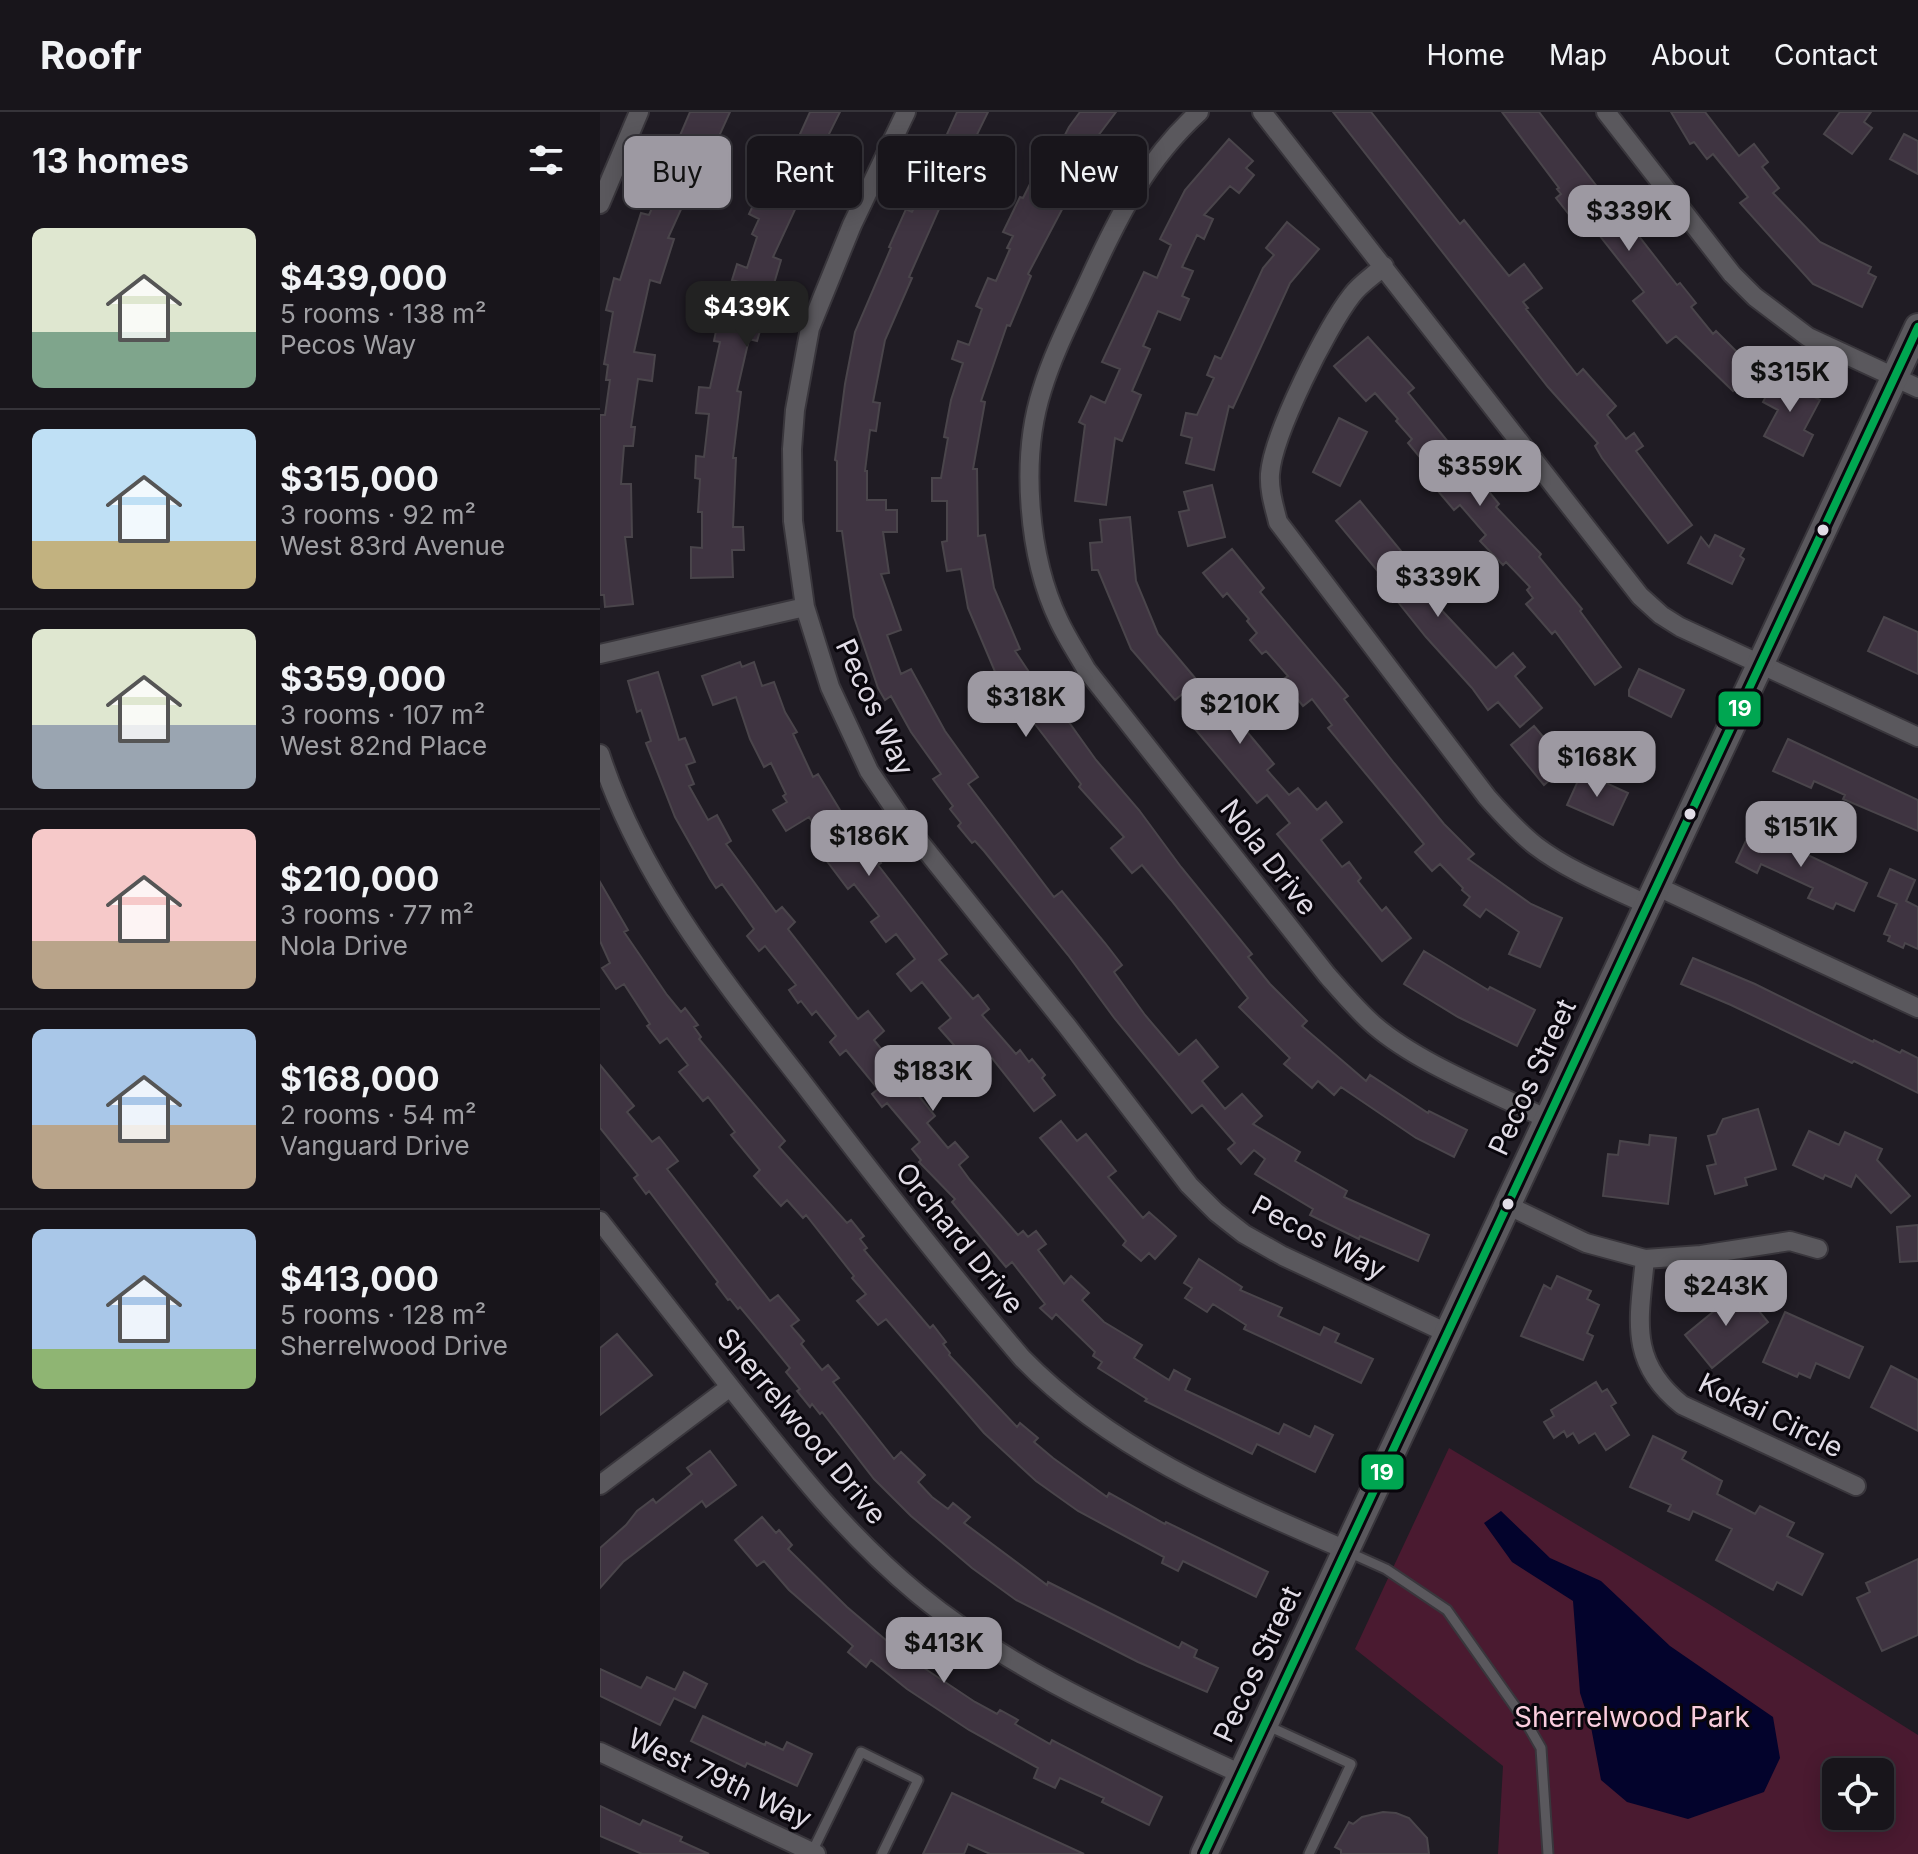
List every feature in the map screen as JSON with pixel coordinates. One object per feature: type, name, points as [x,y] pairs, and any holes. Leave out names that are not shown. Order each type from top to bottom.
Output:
[{"type":"main road","name":"Pecos Street","points":[[1210,1852],[1241,1774],[1761,663],[1906,383],[1918,327]]},
{"type":"street","points":[[600,204],[639,112]]},
{"type":"street","name":"Pecos Way","points":[[906,112],[845,239],[810,328],[795,410],[793,521],[805,607],[813,642],[830,687],[869,771],[902,820],[1189,1185],[1244,1234],[1283,1256],[1447,1333]]},
{"type":"street","name":"Nola Drive","points":[[1199,112],[1172,137],[1150,164],[1126,205],[1050,365],[1041,392],[1028,467],[1029,504],[1035,539],[1058,620],[1086,669],[1354,1006],[1391,1037],[1427,1059],[1547,1119]]},
{"type":"street","points":[[1262,112],[1640,596],[1680,627],[1918,737]]},
{"type":"street","points":[[1606,112],[1732,274],[1755,297],[1808,337],[1906,383]]},
{"type":"street","points":[[1384,266],[1343,307],[1295,401],[1275,450],[1270,473],[1271,495],[1278,522],[1487,797],[1535,845],[1562,863],[1652,895],[1918,1008]]},
{"type":"street","points":[[600,654],[805,607]]},
{"type":"street","name":"Orchard Drive","points":[[600,754],[635,839],[683,924],[882,1187],[1022,1358],[1048,1385],[1117,1438],[1204,1485],[1346,1550]]},
{"type":"street","points":[[1507,1205],[1586,1243],[1645,1259],[1701,1255],[1790,1241],[1818,1249]]},
{"type":"street","name":"Sherrelwood Drive","points":[[600,1221],[834,1516],[919,1595],[1014,1661],[1091,1703],[1241,1774]]},
{"type":"street","name":"Kokai Circle","points":[[1645,1259],[1639,1333],[1642,1353],[1665,1392],[1682,1405],[1856,1486]]},
{"type":"street","points":[[600,1485],[730,1387]]},
{"type":"street","name":"West 79th Way","points":[[600,1752],[814,1853]]},
{"type":"lane","points":[[1346,1550],[1386,1569],[1447,1610],[1526,1722],[1541,1748],[1548,1854]]},
{"type":"lane","points":[[1265,1724],[1351,1764],[1309,1854]]},
{"type":"lane","points":[[814,1853],[861,1752],[918,1780],[882,1854]]},
{"type":"green space","name":"Sherrelwood Park","points":[[1449,1448],[1704,1601],[1918,1735],[1918,1854],[1498,1854],[1503,1766],[1355,1649]]},
{"type":"water","points":[[1501,1511],[1550,1558],[1601,1581],[1670,1646],[1773,1717],[1780,1758],[1764,1792],[1688,1819],[1627,1802],[1601,1780],[1591,1727],[1580,1693],[1573,1601],[1512,1562],[1484,1523]]},
{"type":"building","points":[[690,112],[730,112],[719,136],[680,136]]},
{"type":"building","points":[[810,112],[840,112],[828,136],[799,136]]},
{"type":"building","points":[[957,112],[988,112],[976,136],[946,136]]},
{"type":"building","points":[[1080,112],[1116,112],[1098,136],[1064,136]]},
{"type":"building","points":[[1333,112],[1371,112],[1460,224],[1464,220],[1509,276],[1524,264],[1542,288],[1523,302],[1526,309],[1577,375],[1583,369],[1616,406],[1607,415],[1626,439],[1634,433],[1643,446],[1636,451],[1692,525],[1668,543],[1602,458],[1595,446],[1598,443],[1548,387]]},
{"type":"building","points":[[1502,112],[1539,112],[1602,193],[1599,195],[1622,225],[1627,221],[1677,285],[1680,283],[1696,303],[1691,307],[1713,334],[1716,331],[1754,369],[1733,391],[1676,336],[1667,343],[1633,301],[1644,292],[1592,226],[1582,231],[1556,198],[1561,194],[1559,188]]},
{"type":"building","points":[[1671,112],[1705,112],[1739,156],[1754,144],[1768,162],[1762,167],[1779,188],[1773,193],[1820,242],[1871,267],[1868,273],[1876,277],[1862,307],[1813,284],[1740,203],[1748,197],[1713,154],[1707,159],[1694,142],[1690,144]]},
{"type":"building","points":[[1840,112],[1871,112],[1864,122],[1872,128],[1852,154],[1824,134]]},
{"type":"building","points":[[1904,134],[1918,141],[1918,174],[1890,159]]},
{"type":"building","points":[[1229,139],[1253,161],[1246,168],[1254,175],[1239,193],[1230,186],[1204,215],[1213,219],[1204,239],[1197,235],[1182,267],[1193,271],[1182,296],[1189,299],[1180,320],[1158,311],[1143,346],[1150,349],[1132,391],[1141,395],[1122,441],[1115,438],[1106,505],[1075,501],[1085,425],[1079,422],[1091,396],[1105,403],[1120,369],[1102,362],[1144,272],[1157,278],[1171,245],[1160,239],[1185,190]]},
{"type":"building","points":[[1031,182],[1031,208],[1063,208],[1028,274],[1031,276],[1010,326],[1007,325],[981,401],[985,402],[973,469],[977,469],[978,536],[985,535],[994,588],[1020,649],[1015,651],[1059,717],[1063,714],[1096,760],[1252,954],[1248,957],[1307,1021],[1302,1026],[1366,1081],[1370,1075],[1428,1113],[1467,1130],[1454,1157],[1416,1138],[1341,1087],[1334,1095],[1318,1081],[1312,1088],[1284,1064],[1290,1058],[1239,1007],[1248,998],[1171,900],[1142,865],[1132,873],[1111,848],[1124,837],[1079,787],[1081,784],[1031,719],[1025,723],[1004,691],[996,697],[986,681],[996,674],[968,608],[961,569],[947,571],[942,542],[947,541],[947,501],[932,501],[932,478],[941,478],[951,400],[963,363],[952,359],[958,341],[969,345],[982,309],[976,306],[988,278],[996,281],[1010,249],[1007,248],[1013,236],[1003,232],[1020,197],[1023,198]]},
{"type":"building","points":[[652,208],[682,208],[668,238],[674,239],[660,283],[650,280],[634,352],[655,355],[652,381],[638,379],[631,427],[635,427],[633,446],[624,446],[621,484],[631,484],[632,537],[625,537],[633,604],[605,607],[604,595],[600,595],[600,415],[605,415],[610,380],[606,380],[608,365],[604,364],[613,312],[606,310],[614,278],[620,280],[641,213],[649,215]]},
{"type":"building","points":[[752,208],[796,208],[773,257],[781,260],[757,341],[749,339],[737,391],[741,392],[733,458],[736,458],[733,527],[743,527],[744,550],[732,550],[733,577],[691,578],[691,547],[702,548],[702,512],[698,512],[700,479],[695,478],[696,456],[704,457],[709,414],[696,413],[699,387],[710,388],[720,342],[714,341],[718,321],[730,319],[742,283],[732,280],[737,264],[747,268],[757,237],[752,234],[759,219],[749,214]]},
{"type":"building","points":[[914,208],[939,208],[885,340],[873,402],[880,403],[876,431],[870,430],[865,471],[867,500],[886,500],[886,510],[897,510],[897,532],[883,532],[889,573],[881,574],[901,630],[887,635],[901,674],[911,669],[945,731],[978,777],[968,784],[1054,897],[1062,891],[1122,965],[1114,972],[1145,1015],[1179,1055],[1196,1040],[1218,1067],[1202,1081],[1225,1109],[1242,1094],[1262,1116],[1253,1124],[1300,1152],[1295,1161],[1347,1191],[1344,1197],[1429,1235],[1418,1261],[1360,1236],[1359,1239],[1310,1215],[1313,1209],[1255,1174],[1265,1159],[1254,1150],[1241,1164],[1228,1149],[1235,1143],[1202,1105],[1192,1113],[984,851],[975,841],[972,843],[958,826],[961,823],[950,809],[953,806],[933,779],[941,774],[911,732],[891,696],[885,700],[878,688],[854,617],[842,531],[837,531],[835,460],[855,332],[906,209],[912,212]]},
{"type":"building","points":[[1287,222],[1319,249],[1290,283],[1233,408],[1229,406],[1214,470],[1186,463],[1192,438],[1181,435],[1186,413],[1197,415],[1214,378],[1207,375],[1215,356],[1221,359],[1263,268],[1274,255],[1266,248]]},
{"type":"building","points":[[1368,337],[1414,388],[1408,393],[1499,504],[1496,507],[1541,554],[1539,557],[1582,609],[1580,611],[1621,667],[1595,685],[1555,631],[1552,634],[1526,604],[1533,598],[1527,590],[1530,587],[1480,541],[1486,535],[1460,505],[1454,510],[1438,491],[1444,486],[1408,443],[1412,439],[1396,421],[1398,419],[1375,393],[1366,401],[1334,366]]},
{"type":"building","points":[[1778,372],[1805,386],[1803,391],[1820,400],[1804,430],[1813,435],[1803,456],[1764,436],[1778,410],[1763,402]]},
{"type":"building","points":[[1339,418],[1367,432],[1340,486],[1313,472]]},
{"type":"building","points":[[1212,485],[1225,537],[1188,546],[1179,512],[1189,510],[1184,492]]},
{"type":"building","points":[[1360,501],[1405,556],[1407,554],[1427,578],[1431,574],[1446,592],[1434,602],[1496,668],[1513,653],[1525,667],[1515,676],[1542,708],[1520,727],[1498,702],[1488,710],[1426,637],[1378,577],[1381,575],[1336,521]]},
{"type":"building","points":[[1130,517],[1136,581],[1158,634],[1206,691],[1217,682],[1235,704],[1241,699],[1256,716],[1243,727],[1274,764],[1267,770],[1289,795],[1298,788],[1317,810],[1326,802],[1342,822],[1321,840],[1342,867],[1349,862],[1361,878],[1358,881],[1382,911],[1386,907],[1411,938],[1382,961],[1277,834],[1290,823],[1267,795],[1257,803],[1195,729],[1208,718],[1186,691],[1175,700],[1131,649],[1098,570],[1092,570],[1090,543],[1102,542],[1100,520]]},
{"type":"building","points":[[1715,535],[1744,549],[1740,556],[1744,559],[1732,584],[1688,563],[1701,537],[1709,547]]},
{"type":"building","points":[[1232,549],[1264,588],[1260,592],[1348,696],[1344,699],[1394,763],[1444,824],[1474,854],[1468,859],[1531,904],[1562,918],[1540,967],[1509,954],[1519,932],[1486,909],[1480,917],[1464,905],[1470,897],[1463,888],[1440,864],[1432,871],[1415,852],[1424,844],[1328,728],[1332,725],[1312,699],[1303,706],[1282,680],[1288,676],[1266,651],[1262,654],[1250,640],[1257,633],[1247,621],[1249,619],[1227,593],[1223,597],[1203,573]]},
{"type":"building","points":[[1884,617],[1918,632],[1918,674],[1868,651]]},
{"type":"building","points":[[740,662],[742,667],[754,662],[762,686],[774,682],[813,777],[818,774],[843,815],[840,817],[864,848],[868,845],[881,863],[878,865],[947,954],[939,960],[973,999],[978,995],[989,1009],[982,1015],[1016,1054],[1020,1050],[1045,1075],[1042,1078],[1055,1095],[1034,1111],[991,1057],[976,1070],[939,1028],[951,1018],[922,982],[911,991],[897,974],[915,959],[896,934],[886,942],[871,922],[879,916],[854,884],[848,889],[823,856],[830,851],[809,817],[786,831],[773,810],[787,802],[783,796],[786,794],[771,763],[764,767],[750,739],[736,697],[713,705],[702,676]]},
{"type":"building","points":[[1639,669],[1684,690],[1671,717],[1629,696]]},
{"type":"building","points":[[658,672],[679,740],[685,738],[695,762],[686,765],[694,784],[689,786],[708,820],[717,815],[731,841],[726,844],[776,912],[782,907],[795,922],[788,929],[858,1019],[868,1011],[884,1031],[874,1040],[935,1116],[927,1123],[948,1148],[955,1142],[968,1157],[959,1165],[970,1180],[1018,1235],[1023,1231],[1028,1237],[1036,1231],[1046,1244],[1038,1250],[1064,1284],[1071,1276],[1089,1293],[1082,1300],[1104,1322],[1142,1345],[1134,1358],[1169,1380],[1174,1370],[1190,1379],[1185,1390],[1279,1434],[1284,1424],[1310,1437],[1315,1426],[1333,1435],[1315,1472],[1257,1444],[1252,1454],[1145,1401],[1147,1399],[1098,1368],[1102,1362],[1093,1356],[1095,1352],[1056,1314],[1052,1319],[1040,1308],[1045,1304],[1012,1262],[1006,1267],[952,1202],[955,1199],[919,1162],[921,1160],[912,1149],[920,1142],[887,1103],[882,1107],[872,1094],[878,1089],[846,1050],[840,1055],[830,1042],[836,1036],[816,1011],[812,1015],[801,1001],[798,1003],[789,990],[796,985],[765,946],[759,951],[747,936],[754,929],[722,884],[716,888],[675,817],[646,743],[651,741],[641,710],[637,712],[628,681]]},
{"type":"building","points":[[1534,726],[1567,765],[1544,785],[1511,745]]},
{"type":"building","points":[[1788,739],[1918,800],[1918,831],[1843,799],[1845,795],[1814,781],[1811,788],[1773,771]]},
{"type":"building","points":[[1582,772],[1628,793],[1613,825],[1567,805]]},
{"type":"building","points":[[1767,826],[1782,833],[1778,841],[1867,883],[1854,911],[1836,903],[1833,909],[1808,898],[1813,888],[1761,864],[1757,873],[1736,862],[1752,828],[1763,834]]},
{"type":"building","points":[[1890,869],[1915,880],[1906,901],[1918,907],[1918,949],[1905,943],[1903,948],[1888,941],[1890,936],[1884,934],[1897,904],[1878,896]]},
{"type":"building","points":[[600,882],[628,930],[624,932],[667,995],[681,1012],[685,1008],[698,1025],[694,1027],[701,1037],[699,1039],[785,1141],[779,1147],[847,1223],[851,1220],[864,1236],[860,1239],[867,1248],[864,1250],[930,1328],[933,1325],[946,1342],[943,1344],[949,1355],[1017,1427],[1020,1423],[1038,1438],[1034,1442],[1107,1497],[1109,1493],[1165,1524],[1268,1572],[1256,1597],[1183,1561],[1178,1571],[1162,1563],[1164,1557],[1078,1511],[1036,1481],[984,1433],[886,1319],[878,1325],[857,1301],[866,1294],[852,1278],[854,1276],[806,1215],[803,1218],[787,1200],[781,1206],[754,1176],[760,1170],[731,1135],[735,1132],[708,1097],[703,1101],[679,1072],[688,1065],[667,1038],[660,1043],[624,984],[616,989],[602,968],[610,963],[600,941]]},
{"type":"building","points":[[1424,951],[1488,990],[1490,987],[1535,1010],[1517,1046],[1458,1017],[1404,984]]},
{"type":"building","points":[[1693,958],[1755,984],[1873,1042],[1918,1058],[1918,1093],[1681,984]]},
{"type":"building","points":[[600,1065],[634,1106],[627,1112],[652,1142],[659,1137],[678,1161],[667,1169],[770,1301],[778,1295],[799,1320],[791,1326],[804,1341],[801,1344],[822,1370],[828,1365],[839,1378],[833,1382],[894,1459],[901,1452],[925,1475],[918,1482],[932,1497],[948,1509],[953,1503],[970,1517],[964,1523],[1047,1585],[1048,1582],[1179,1648],[1182,1642],[1197,1650],[1194,1657],[1218,1668],[1207,1692],[1138,1662],[1016,1600],[972,1568],[911,1516],[874,1479],[822,1412],[820,1414],[812,1404],[810,1407],[797,1391],[800,1389],[786,1372],[790,1368],[740,1307],[738,1309],[728,1300],[716,1284],[718,1282],[649,1191],[646,1194],[634,1178],[638,1175],[600,1128]]},
{"type":"building","points":[[1758,1109],[1776,1169],[1745,1178],[1747,1185],[1715,1194],[1707,1166],[1716,1164],[1708,1136],[1716,1134],[1723,1119]]},
{"type":"building","points":[[1061,1121],[1077,1141],[1086,1134],[1116,1171],[1108,1177],[1143,1218],[1149,1212],[1176,1236],[1155,1259],[1149,1253],[1141,1261],[1123,1245],[1126,1241],[1040,1138]]},
{"type":"building","points":[[1809,1131],[1839,1145],[1845,1132],[1882,1149],[1877,1160],[1910,1196],[1891,1213],[1856,1175],[1851,1187],[1825,1175],[1823,1179],[1793,1165]]},
{"type":"building","points":[[1650,1135],[1676,1138],[1668,1204],[1603,1196],[1608,1154],[1618,1155],[1620,1141],[1649,1145]]},
{"type":"building","points":[[1918,1225],[1918,1261],[1900,1262],[1897,1227]]},
{"type":"building","points":[[1199,1259],[1242,1287],[1240,1290],[1282,1308],[1278,1316],[1320,1335],[1324,1327],[1339,1334],[1335,1342],[1373,1359],[1361,1383],[1244,1329],[1246,1325],[1213,1304],[1207,1312],[1185,1298],[1192,1288],[1184,1283]]},
{"type":"building","points":[[1557,1276],[1591,1291],[1587,1299],[1599,1305],[1587,1333],[1593,1336],[1583,1360],[1521,1336],[1544,1285],[1551,1289]]},
{"type":"building","points":[[1741,1289],[1768,1322],[1712,1368],[1685,1335]]},
{"type":"building","points":[[1785,1312],[1863,1347],[1849,1378],[1816,1363],[1810,1378],[1799,1373],[1797,1377],[1763,1362]]},
{"type":"building","points":[[617,1334],[652,1375],[600,1415],[600,1348]]},
{"type":"building","points":[[1891,1366],[1918,1380],[1918,1431],[1871,1407]]},
{"type":"building","points":[[1596,1382],[1602,1392],[1607,1389],[1616,1403],[1611,1406],[1629,1435],[1606,1450],[1595,1433],[1579,1443],[1573,1433],[1567,1437],[1564,1431],[1554,1438],[1544,1422],[1554,1416],[1551,1410]]},
{"type":"building","points":[[1653,1436],[1686,1452],[1682,1459],[1722,1481],[1717,1494],[1755,1514],[1760,1506],[1794,1523],[1787,1536],[1823,1554],[1802,1595],[1777,1582],[1773,1590],[1716,1560],[1732,1529],[1693,1511],[1689,1520],[1668,1511],[1671,1505],[1630,1487]]},
{"type":"building","points":[[710,1451],[736,1485],[706,1507],[702,1501],[623,1562],[600,1588],[600,1548],[637,1511],[653,1499],[656,1503],[692,1474],[687,1468]]},
{"type":"building","points":[[762,1517],[776,1533],[779,1530],[792,1545],[788,1549],[847,1607],[900,1652],[975,1702],[997,1714],[1000,1710],[1018,1720],[1015,1724],[1050,1744],[1052,1740],[1162,1797],[1149,1825],[1102,1802],[1104,1798],[1060,1778],[1055,1788],[1034,1778],[1038,1768],[969,1730],[907,1689],[871,1660],[866,1667],[848,1652],[853,1646],[789,1590],[764,1561],[757,1566],[735,1540]]},
{"type":"building","points":[[1918,1559],[1918,1635],[1882,1651],[1857,1598],[1870,1592],[1866,1583]]},
{"type":"building","points":[[600,1669],[641,1688],[647,1677],[675,1690],[684,1672],[707,1684],[695,1708],[674,1698],[660,1725],[600,1696]]},
{"type":"building","points":[[703,1716],[765,1745],[766,1742],[783,1750],[787,1742],[812,1754],[797,1786],[747,1763],[745,1767],[691,1741]]},
{"type":"building","points":[[952,1793],[1084,1854],[990,1854],[968,1844],[964,1854],[923,1854]]},
{"type":"building","points":[[600,1806],[640,1825],[643,1820],[682,1837],[680,1841],[709,1854],[642,1854],[600,1836]]},
{"type":"building","points":[[1383,1812],[1409,1818],[1427,1838],[1429,1854],[1341,1854],[1341,1850],[1335,1847],[1349,1822],[1353,1824],[1362,1817]]},
{"type":"transit line","name":"19","points":[[1204,1854],[1918,327]]}]
